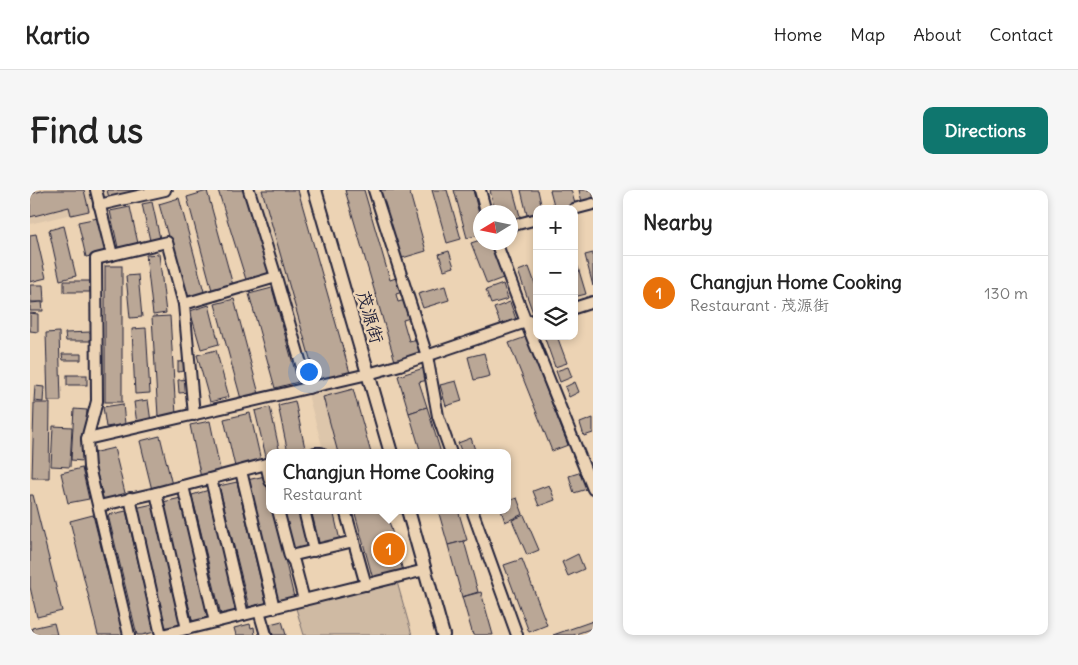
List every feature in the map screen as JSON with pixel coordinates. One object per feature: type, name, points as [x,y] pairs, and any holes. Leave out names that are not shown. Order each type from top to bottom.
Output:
[{"type":"main road","name":"茂源街","points":[[315,190],[390,449]]},
{"type":"main road","points":[[409,514],[443,635]]},
{"type":"street","points":[[96,190],[112,255]]},
{"type":"street","points":[[99,205],[165,190]]},
{"type":"street","points":[[249,190],[308,388]]},
{"type":"street","points":[[374,190],[426,356],[438,416],[450,449]]},
{"type":"street","points":[[480,190],[484,205]]},
{"type":"street","points":[[578,208],[593,204]]},
{"type":"street","points":[[518,224],[533,220]]},
{"type":"street","points":[[129,635],[89,466],[87,439],[97,401],[96,259],[167,242],[184,304],[194,415]]},
{"type":"street","points":[[499,250],[593,489]]},
{"type":"street","points":[[184,304],[276,277]]},
{"type":"street","points":[[578,307],[593,302]]},
{"type":"street","points":[[87,439],[368,374],[533,320]]},
{"type":"street","points":[[99,506],[266,465]]},
{"type":"street","points":[[241,471],[274,608]]},
{"type":"street","points":[[211,479],[243,615]]},
{"type":"street","points":[[183,486],[215,622]]},
{"type":"street","points":[[156,493],[187,629]]},
{"type":"street","points":[[130,498],[162,635],[425,570]]},
{"type":"street","points":[[279,514],[304,600]]},
{"type":"street","points":[[305,514],[314,551]]},
{"type":"street","points":[[346,514],[366,585]]},
{"type":"street","points":[[473,514],[517,635]]},
{"type":"street","points":[[290,556],[354,541]]},
{"type":"street","points":[[259,611],[266,635]]},
{"type":"shaded area","points":[[30,190],[171,190],[30,224]]},
{"type":"shaded area","points":[[252,190],[293,190],[366,449],[323,449]]},
{"type":"shaded area","points":[[397,582],[412,635],[304,635],[295,605]]},
{"type":"building","points":[[45,190],[84,190],[89,211],[71,215],[69,207],[30,217],[30,194]]},
{"type":"building","points":[[107,190],[174,190],[111,206]]},
{"type":"building","points":[[218,190],[244,190],[272,278],[248,286]]},
{"type":"building","points":[[262,190],[298,190],[350,373],[317,383]]},
{"type":"building","points":[[345,190],[364,190],[390,280],[402,276],[406,291],[396,294],[398,302],[409,299],[414,317],[403,320],[409,341],[418,339],[422,353],[395,361]]},
{"type":"building","points":[[380,190],[409,190],[426,251],[399,259]]},
{"type":"building","points":[[432,190],[447,190],[461,239],[447,243]]},
{"type":"building","points":[[454,190],[473,190],[477,205],[473,205],[473,237],[467,238]]},
{"type":"building","points":[[490,190],[513,190],[517,205],[493,205]]},
{"type":"building","points":[[521,190],[538,190],[541,205],[533,205],[533,218],[528,219]]},
{"type":"building","points":[[550,190],[571,190],[575,205],[554,205]]},
{"type":"building","points":[[579,190],[593,190],[593,203],[583,206]]},
{"type":"building","points":[[207,191],[234,289],[213,294],[187,197]]},
{"type":"building","points":[[179,198],[206,299],[187,304],[159,204]]},
{"type":"building","points":[[152,202],[161,243],[151,245],[142,204]]},
{"type":"building","points":[[130,207],[139,248],[119,252],[110,211]]},
{"type":"building","points":[[518,209],[521,220],[518,221]]},
{"type":"building","points":[[98,218],[106,253],[86,257],[78,222]]},
{"type":"building","points":[[64,226],[76,276],[60,280],[49,230]]},
{"type":"building","points":[[36,234],[46,278],[30,282],[30,235]]},
{"type":"building","points":[[474,250],[493,250],[503,278],[487,284]]},
{"type":"building","points":[[449,251],[454,267],[444,270],[439,254]]},
{"type":"building","points":[[593,253],[593,286],[585,255]]},
{"type":"building","points":[[159,254],[166,313],[153,315],[146,255]]},
{"type":"building","points":[[105,266],[122,266],[122,402],[105,402]]},
{"type":"building","points":[[529,267],[533,278],[533,313],[518,271]]},
{"type":"building","points":[[578,267],[586,294],[578,296]]},
{"type":"building","points":[[138,275],[142,317],[130,318],[126,276]]},
{"type":"building","points":[[64,281],[90,281],[90,292],[64,292]]},
{"type":"building","points":[[503,284],[508,299],[491,304],[486,290]]},
{"type":"building","points":[[30,285],[43,285],[44,302],[31,302]]},
{"type":"building","points":[[445,286],[449,300],[423,308],[418,294]]},
{"type":"building","points":[[272,288],[298,382],[275,388],[249,294]]},
{"type":"building","points":[[234,299],[259,394],[241,399],[215,304]]},
{"type":"building","points":[[42,302],[43,311],[30,311],[30,303]]},
{"type":"building","points":[[510,302],[518,325],[503,330],[494,308]]},
{"type":"building","points":[[209,305],[219,344],[201,349],[190,311]]},
{"type":"building","points":[[30,313],[38,314],[38,332],[30,331]]},
{"type":"building","points":[[170,316],[176,415],[158,416],[152,317]]},
{"type":"building","points":[[146,328],[150,393],[135,394],[132,329]]},
{"type":"building","points":[[59,332],[61,401],[48,401],[46,333]]},
{"type":"building","points":[[91,332],[91,341],[66,341],[65,333]]},
{"type":"building","points":[[526,337],[568,445],[552,451],[509,343]]},
{"type":"building","points":[[545,340],[558,340],[567,363],[555,367]]},
{"type":"building","points":[[216,350],[229,397],[210,402],[197,355]]},
{"type":"building","points":[[484,353],[490,376],[474,380],[468,357]]},
{"type":"building","points":[[62,354],[81,354],[81,360],[63,360]]},
{"type":"building","points":[[190,361],[191,370],[178,372],[178,362]]},
{"type":"building","points":[[568,367],[572,377],[560,382],[556,371]]},
{"type":"building","points":[[424,368],[428,380],[419,382],[427,407],[409,413],[398,376]]},
{"type":"building","points":[[67,375],[87,375],[87,385],[67,385]]},
{"type":"building","points":[[190,379],[191,392],[179,393],[178,380]]},
{"type":"building","points":[[456,381],[462,401],[446,406],[440,385]]},
{"type":"building","points":[[575,382],[579,392],[569,397],[565,387]]},
{"type":"building","points":[[35,386],[44,387],[43,402],[34,401]]},
{"type":"building","points":[[353,389],[370,449],[337,449],[323,397]]},
{"type":"building","points":[[148,400],[151,422],[137,424],[134,402]]},
{"type":"building","points":[[295,401],[305,449],[287,449],[278,405]]},
{"type":"building","points":[[34,403],[50,403],[49,478],[32,478]]},
{"type":"building","points":[[123,404],[125,424],[106,427],[103,407]]},
{"type":"building","points":[[270,407],[279,449],[266,449],[266,457],[255,411]]},
{"type":"building","points":[[427,407],[440,449],[420,449],[409,413]]},
{"type":"building","points":[[74,409],[87,410],[83,461],[71,460]]},
{"type":"building","points":[[250,413],[262,465],[236,471],[224,419]]},
{"type":"building","points":[[593,418],[593,433],[584,436],[580,423]]},
{"type":"building","points":[[210,421],[221,474],[201,478],[190,425]]},
{"type":"building","points":[[53,426],[72,427],[70,467],[51,466]]},
{"type":"building","points":[[160,436],[172,485],[152,490],[140,441]]},
{"type":"building","points":[[471,438],[475,449],[460,449],[458,443]]},
{"type":"building","points":[[114,448],[126,497],[104,502],[92,453]]},
{"type":"building","points":[[82,468],[89,499],[68,503],[61,473]]},
{"type":"building","points":[[582,472],[587,489],[574,493],[569,476]]},
{"type":"building","points":[[265,476],[266,514],[274,514],[294,597],[276,601],[247,480]]},
{"type":"building","points":[[237,482],[266,603],[249,607],[219,486]]},
{"type":"building","points":[[549,485],[555,500],[539,506],[533,491]]},
{"type":"building","points":[[209,490],[239,611],[221,615],[192,495]]},
{"type":"building","points":[[30,495],[33,495],[62,611],[37,617],[30,587]]},
{"type":"building","points":[[181,498],[211,619],[193,623],[163,502]]},
{"type":"building","points":[[517,498],[523,514],[505,522],[502,514],[511,514],[511,500]]},
{"type":"building","points":[[153,504],[183,625],[165,629],[135,508]]},
{"type":"building","points":[[126,511],[155,632],[142,635],[137,635],[108,515]]},
{"type":"building","points":[[282,514],[303,514],[312,551],[292,555]]},
{"type":"building","points":[[312,514],[334,514],[341,545],[321,550]]},
{"type":"building","points":[[355,514],[387,514],[403,571],[373,579]]},
{"type":"building","points":[[439,514],[459,514],[467,540],[448,545]]},
{"type":"building","points":[[93,515],[123,635],[98,635],[70,521]]},
{"type":"building","points":[[524,515],[539,550],[527,555],[512,520]]},
{"type":"building","points":[[464,541],[478,592],[462,597],[448,545]]},
{"type":"building","points":[[578,554],[584,569],[568,576],[562,562]]},
{"type":"building","points":[[522,559],[547,625],[529,632],[504,565]]},
{"type":"building","points":[[481,592],[493,635],[473,635],[462,597]]},
{"type":"building","points":[[282,621],[286,635],[273,635],[270,624]]},
{"type":"building","points":[[593,621],[593,628],[573,635],[553,635]]},
{"type":"building","points":[[54,623],[57,635],[34,635],[32,628]]},
{"type":"building","points":[[250,624],[251,628],[254,627],[255,635],[236,635],[234,628]]},
{"type":"place","name":"Changjun Home Cooking","points":[[389,549]]}]
